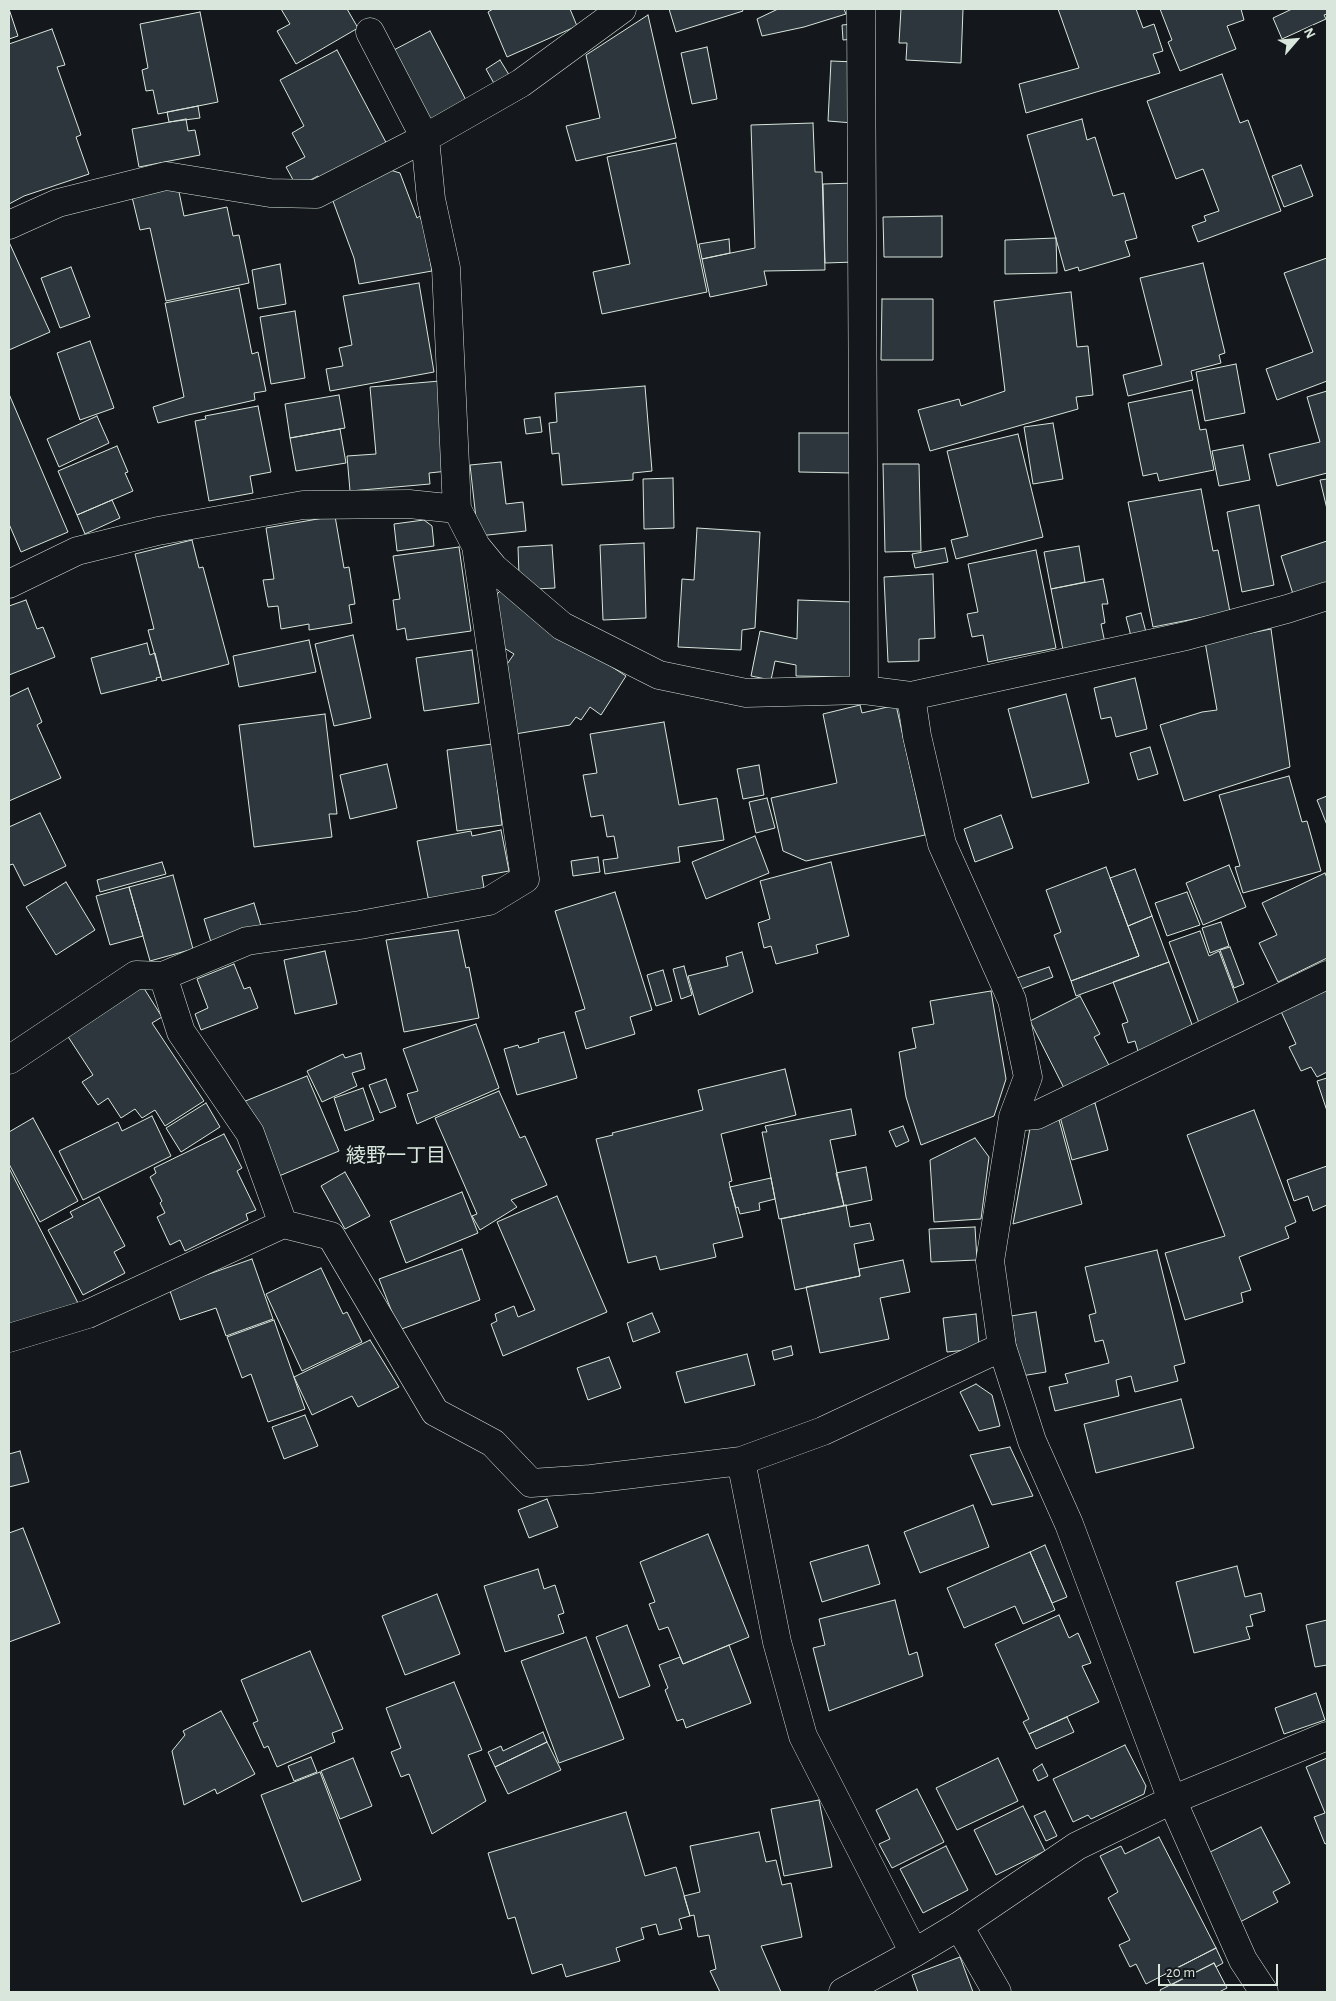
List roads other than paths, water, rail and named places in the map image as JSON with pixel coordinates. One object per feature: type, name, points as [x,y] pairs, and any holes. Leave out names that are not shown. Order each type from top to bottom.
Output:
[{"type":"street","points":[[9,225],[58,203],[166,176],[270,193],[316,194],[425,138],[521,83],[622,9]]},
{"type":"street","points":[[861,9],[864,690]]},
{"type":"street","points":[[370,32],[425,138],[431,199],[446,268],[457,508],[476,546],[494,568],[562,626],[659,675],[746,693],[864,690],[911,696],[1186,636],[1287,609],[1327,596]]},
{"type":"street","points":[[9,584],[77,551],[158,530],[303,505],[409,504],[457,508]]},
{"type":"street","points":[[9,1060],[136,975],[164,976],[247,941],[360,925],[489,901],[525,879],[476,546]]},
{"type":"street","points":[[911,696],[917,736],[942,844],[1012,1000],[1028,1077],[1013,1117],[990,1261],[1002,1347],[1032,1441],[1069,1524],[1172,1800],[1243,1960],[1264,1992]]},
{"type":"street","points":[[1013,1117],[1037,1114],[1327,975]]},
{"type":"street","points":[[164,976],[182,1032],[250,1133],[283,1224]]},
{"type":"street","points":[[9,1338],[88,1314],[283,1224],[331,1236],[435,1412],[493,1443],[531,1483],[591,1479],[741,1461],[823,1431],[1002,1347]]},
{"type":"street","points":[[741,1461],[777,1642],[803,1736],[914,1953]]},
{"type":"street","points":[[843,1992],[914,1953],[958,1926],[1077,1846],[1172,1800],[1327,1736]]},
{"type":"street","points":[[958,1926],[997,1992]]},
{"type":"district","name":"綾野一丁目","points":[[396,1156]]}]
